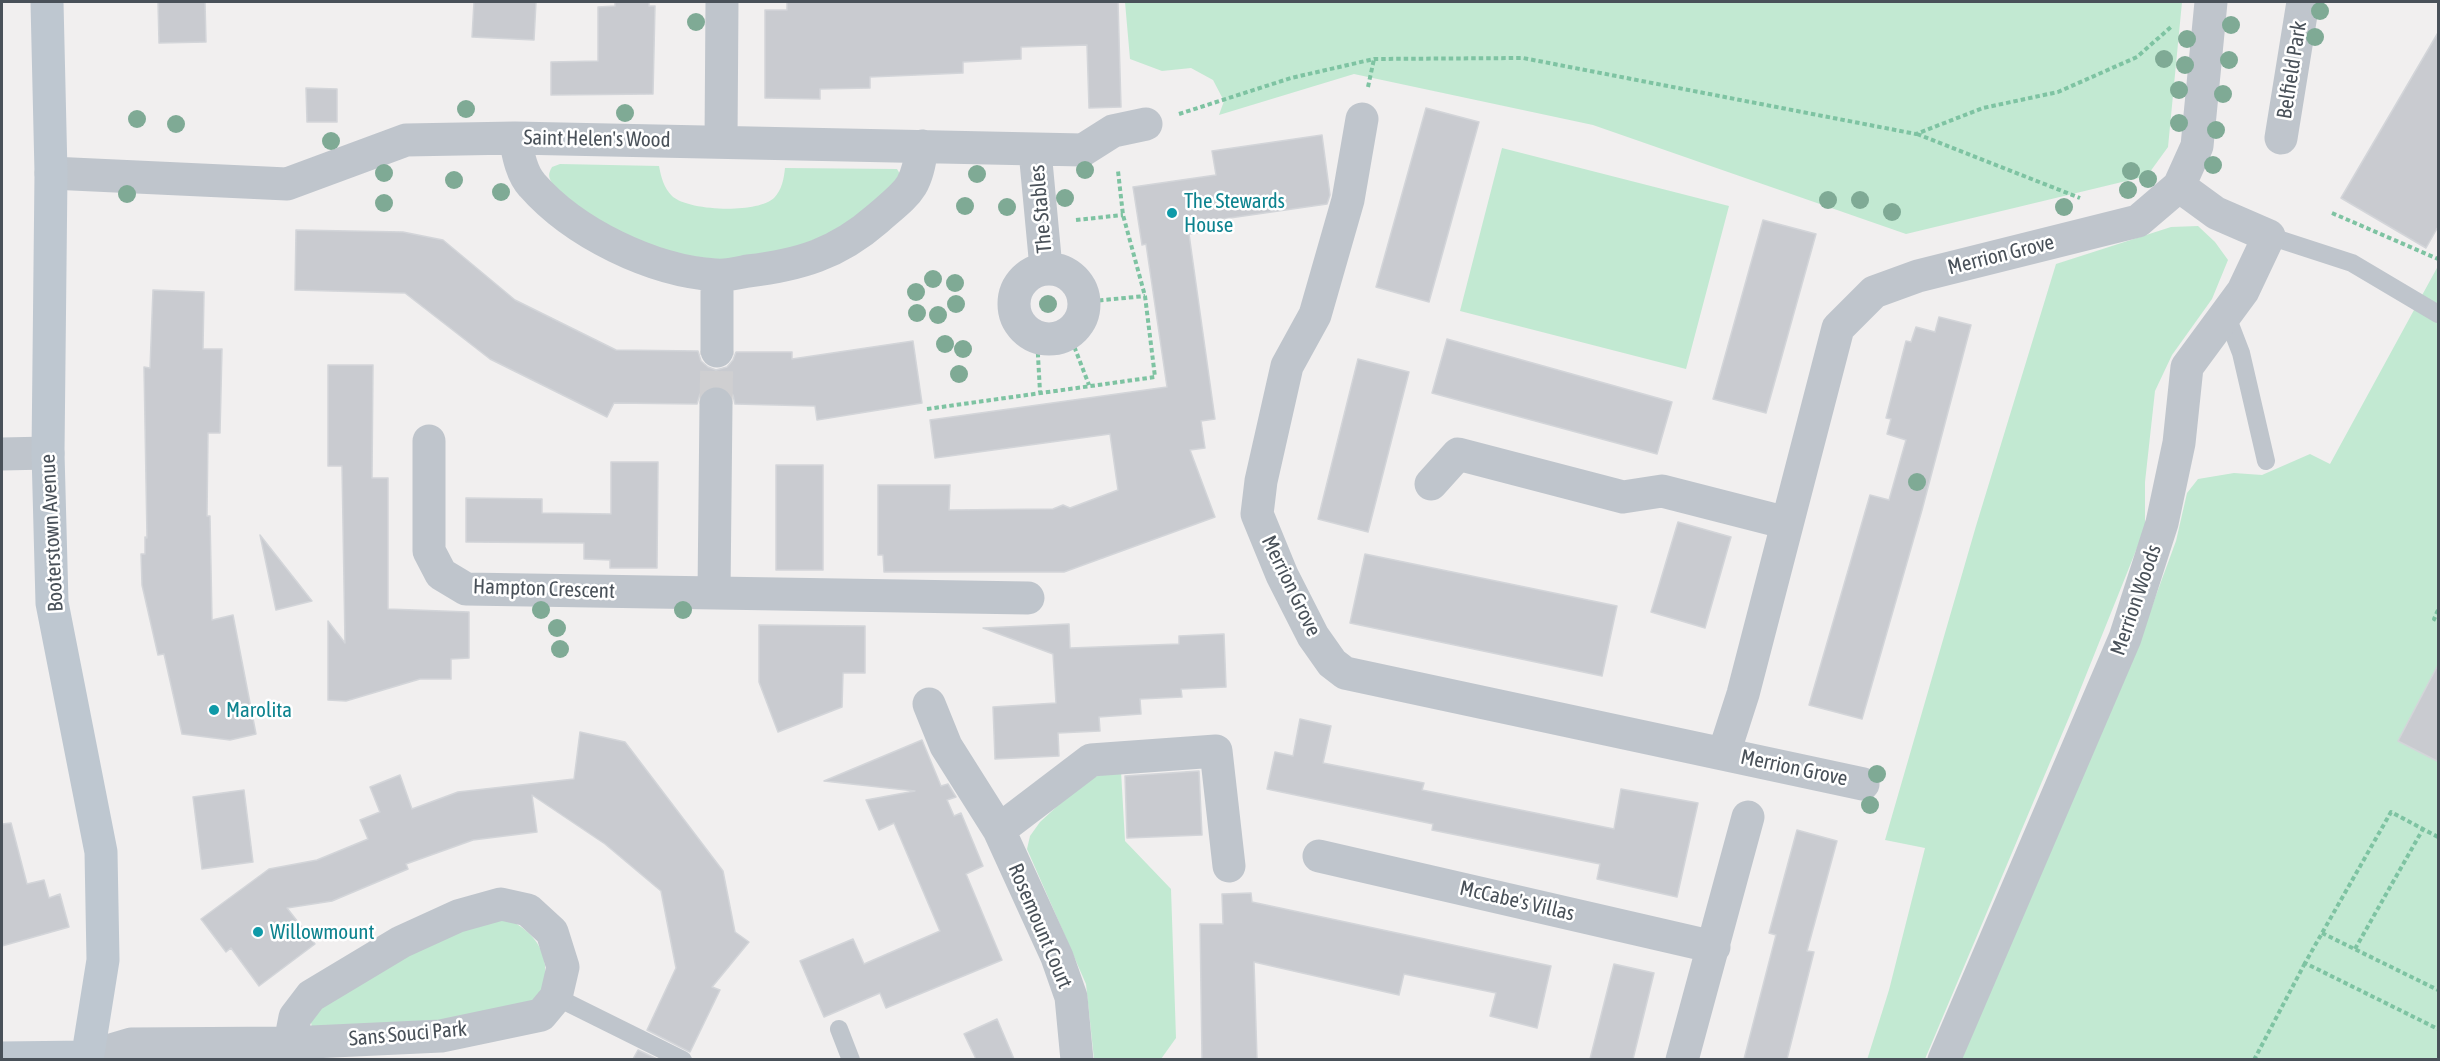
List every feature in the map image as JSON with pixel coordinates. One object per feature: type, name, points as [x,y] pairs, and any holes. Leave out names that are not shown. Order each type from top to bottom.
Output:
[{"type":"street","name":"Booterstown Avenue","points":[[47,2],[51,173],[48,453],[52,603],[101,852],[103,960],[87,1058]]},
{"type":"street","points":[[722,2],[722,141]]},
{"type":"street","name":"Merrion Grove","points":[[1724,753],[1838,328],[1874,292],[1918,276],[2138,221],[2179,186],[2197,146],[2211,2]]},
{"type":"street","name":"Belfield Park","points":[[2281,138],[2303,2]]},
{"type":"street","name":"Merrion Grove","points":[[1362,119],[1348,200],[1315,315],[1287,366],[1261,481],[1257,514],[1282,575],[1313,636],[1332,663],[1345,673],[1863,784]]},
{"type":"street","name":"Saint Helen's Wood","points":[[51,173],[287,184],[406,140],[515,138],[722,141],[1035,151],[1083,150],[1113,131],[1146,124]]},
{"type":"street","points":[[515,138],[520,161],[530,184],[578,226],[643,260],[717,275],[792,266],[853,240],[912,188],[920,168],[922,146]]},
{"type":"street","name":"The Stables","points":[[1035,151],[1046,268]]},
{"type":"street","points":[[2179,186],[2216,213],[2269,236]]},
{"type":"street","name":"Merrion Woods","points":[[1944,1059],[2126,638],[2163,523],[2179,443],[2187,367],[2243,291],[2269,236]]},
{"type":"street","name":"The Stables","points":[[1037,338],[1020,326],[1015,315],[1013,301],[1016,289],[1024,278],[1046,268],[1058,269],[1075,279],[1082,290],[1084,302]]},
{"type":"street","points":[[717,275],[717,351]]},
{"type":"street","points":[[1037,338],[1058,338],[1069,333],[1077,326],[1084,302]]},
{"type":"street","points":[[714,593],[716,404]]},
{"type":"street","name":"Hampton Crescent","points":[[429,441],[429,551],[441,574],[466,589],[1028,598]]},
{"type":"street","points":[[2,454],[48,453]]},
{"type":"street","points":[[1431,484],[1458,454],[1623,497],[1662,491],[1787,523]]},
{"type":"street","name":"Rosemount Court","points":[[929,704],[946,746],[999,830],[1057,957],[1071,997],[1077,1059]]},
{"type":"street","points":[[999,830],[1092,760],[1216,751],[1229,866]]},
{"type":"street","points":[[1682,1059],[1748,817]]},
{"type":"street","name":"McCabe's Villas","points":[[1319,856],[1714,946]]},
{"type":"street","points":[[290,1043],[295,1017],[311,996],[401,942],[458,916],[501,904],[528,910],[552,932],[563,968],[556,997]]},
{"type":"street","name":"Sans Souci Park","points":[[87,1058],[131,1044],[290,1043],[441,1036],[541,1015],[556,997]]},
{"type":"street","points":[[2,1058],[87,1058]]},
{"type":"lane","points":[[2269,236],[2352,263],[2439,314]]},
{"type":"lane","points":[[2226,315],[2241,353],[2266,461]]},
{"type":"lane","points":[[556,997],[683,1059]]},
{"type":"lane","points":[[839,1029],[851,1059]]},
{"type":"path","points":[[1916,134],[1983,108],[2058,92],[2137,57],[2181,19]]},
{"type":"path","points":[[1146,124],[1291,78],[1374,59],[1523,58],[1916,134],[2082,199]]},
{"type":"path","points":[[927,409],[1155,376],[1145,296],[1123,215],[1113,131]]},
{"type":"path","points":[[2332,213],[2439,259]]},
{"type":"path","points":[[1043,224],[1123,215]]},
{"type":"path","points":[[1084,302],[1145,296]]},
{"type":"path","points":[[1069,333],[1089,385]]},
{"type":"path","points":[[1037,338],[1040,392]]},
{"type":"path","points":[[2439,610],[2434,619],[2439,621]]},
{"type":"path","points":[[2254,1059],[2305,963],[2391,812],[2439,837]]},
{"type":"path","points":[[2355,949],[2422,829]]},
{"type":"path","points":[[2322,933],[2439,990]]},
{"type":"path","points":[[2305,963],[2439,1029]]},
{"type":"green space","points":[[1125,2],[2182,2],[2168,147],[2147,176],[1906,234],[1593,125],[1354,74],[1219,115],[1224,101],[1213,80],[1191,68],[1162,71],[1130,59]]},
{"type":"green space","points":[[1502,148],[1729,206],[1686,369],[1460,311]]},
{"type":"green space","points":[[560,164],[659,166],[663,182],[672,196],[692,205],[723,209],[753,207],[774,198],[781,188],[785,168],[897,169],[900,174],[886,192],[860,215],[823,236],[761,256],[719,259],[690,256],[652,247],[607,226],[564,196],[555,186],[549,176],[552,167]]},
{"type":"green space","points":[[2198,226],[2215,242],[2228,260],[2212,299],[2172,355],[2155,391],[2145,482],[2145,528],[2070,715],[1925,1059],[1867,1060],[1889,990],[1925,848],[1885,840],[1976,526],[2056,264],[2171,227]]},
{"type":"green space","points":[[2438,266],[2438,1059],[1957,1060],[2134,655],[2176,541],[2187,493],[2198,479],[2234,473],[2262,475],[2310,454],[2330,464]]},
{"type":"green space","points":[[1121,771],[1125,841],[1171,889],[1176,1038],[1161,1059],[1094,1059],[1086,984],[1027,849],[1030,836],[1040,822],[1088,778]]},
{"type":"green space","points":[[506,918],[532,936],[540,949],[545,973],[544,986],[538,996],[524,1004],[468,1017],[313,1032],[310,1018],[351,987],[403,956],[458,931]]},
{"type":"building","points":[[158,2],[205,2],[206,42],[159,43]]},
{"type":"building","points":[[474,2],[536,2],[534,40],[472,37]]},
{"type":"building","points":[[615,2],[649,2],[649,6],[655,6],[653,94],[551,95],[551,62],[598,61],[598,7],[615,6]]},
{"type":"building","points":[[787,2],[1118,2],[1121,107],[1089,108],[1087,45],[1021,47],[1021,59],[963,62],[963,73],[870,77],[870,88],[820,89],[820,99],[765,98],[765,10],[787,10]]},
{"type":"building","points":[[2439,31],[2439,225],[2426,248],[2341,198]]},
{"type":"building","points":[[306,88],[337,89],[337,122],[307,122]]},
{"type":"building","points":[[1426,108],[1479,122],[1429,302],[1376,287]]},
{"type":"building","points":[[1322,135],[1330,195],[1327,204],[1209,221],[1210,231],[1189,234],[1215,419],[1201,421],[1205,448],[1190,450],[1215,517],[1064,572],[884,572],[883,555],[878,555],[878,485],[950,485],[949,510],[1053,509],[1063,505],[1070,508],[1118,490],[1110,434],[935,458],[930,420],[1167,387],[1146,244],[1142,245],[1133,187],[1216,175],[1212,151]]},
{"type":"building","points":[[1763,220],[1816,234],[1766,413],[1713,399]]},
{"type":"building","points":[[296,230],[403,232],[443,240],[515,300],[616,350],[698,351],[701,361],[716,370],[727,367],[736,352],[792,352],[792,359],[913,341],[922,403],[817,420],[815,406],[735,404],[733,395],[726,388],[716,385],[707,387],[700,394],[697,404],[614,403],[607,417],[490,359],[405,293],[295,290]]},
{"type":"building","points":[[153,290],[204,292],[203,349],[222,349],[220,433],[208,433],[207,516],[210,516],[212,620],[233,615],[256,734],[230,740],[182,734],[164,654],[158,655],[142,585],[141,554],[145,554],[145,537],[147,538],[144,367],[150,368]]},
{"type":"building","points":[[1939,317],[1971,325],[1922,510],[1862,719],[1809,705],[1870,495],[1889,500],[1906,440],[1887,434],[1891,419],[1886,418],[1906,341],[1911,342],[1916,327],[1935,332]]},
{"type":"building","points":[[1447,339],[1672,402],[1657,454],[1432,393]]},
{"type":"building","points":[[1358,359],[1409,372],[1368,532],[1318,519]]},
{"type":"building","points":[[328,365],[373,365],[372,478],[388,478],[388,609],[469,612],[469,658],[451,659],[451,679],[420,679],[346,701],[328,700],[328,621],[345,643],[342,466],[328,466]]},
{"type":"building","points":[[611,462],[658,462],[657,568],[610,568],[610,560],[584,559],[584,543],[466,542],[466,498],[542,499],[542,513],[611,514]]},
{"type":"building","points":[[776,465],[823,465],[823,570],[776,570]]},
{"type":"building","points":[[1678,522],[1731,537],[1705,628],[1651,612]]},
{"type":"building","points":[[260,535],[312,601],[276,610]]},
{"type":"building","points":[[1365,554],[1617,606],[1602,676],[1350,623]]},
{"type":"building","points":[[1069,624],[1070,648],[1179,644],[1179,636],[1224,634],[1226,687],[1181,689],[1182,697],[1140,699],[1141,714],[1099,717],[1100,731],[1058,733],[1059,756],[995,759],[993,707],[1056,703],[1053,654],[983,628]]},
{"type":"building","points":[[759,625],[865,626],[865,673],[843,673],[842,707],[778,732],[759,682]]},
{"type":"building","points":[[2439,663],[2439,762],[2398,741]]},
{"type":"building","points":[[1300,719],[1331,726],[1323,763],[1424,783],[1422,790],[1614,829],[1621,789],[1698,803],[1677,897],[1597,879],[1600,864],[1432,830],[1433,824],[1267,789],[1275,752],[1293,756]]},
{"type":"building","points":[[580,732],[625,742],[723,871],[735,932],[749,942],[712,987],[720,990],[690,1052],[647,1030],[676,968],[661,891],[605,844],[532,795],[537,832],[473,840],[406,864],[408,869],[332,901],[287,908],[315,944],[259,986],[231,948],[226,952],[201,919],[269,869],[317,860],[368,839],[360,820],[380,812],[370,787],[400,775],[412,809],[458,792],[574,779]]},
{"type":"building","points":[[922,740],[941,786],[948,784],[956,797],[947,800],[954,816],[961,813],[983,866],[966,874],[1002,960],[886,1008],[880,993],[824,1017],[800,961],[853,939],[864,964],[940,931],[894,823],[879,830],[866,800],[915,791],[824,781]]},
{"type":"building","points":[[1199,771],[1202,835],[1127,838],[1125,776]]},
{"type":"building","points":[[244,790],[253,862],[202,869],[193,797]]},
{"type":"building","points":[[11,823],[27,884],[44,880],[49,898],[60,894],[69,927],[2,946],[2,824]]},
{"type":"building","points":[[1797,830],[1837,841],[1807,951],[1814,952],[1787,1059],[1744,1059],[1776,935],[1769,933]]},
{"type":"building","points":[[1251,893],[1252,902],[1551,966],[1537,1028],[1490,1016],[1496,993],[1404,974],[1399,995],[1254,962],[1257,1059],[1202,1059],[1200,924],[1223,924],[1222,894]]},
{"type":"building","points":[[1614,964],[1654,973],[1633,1059],[1590,1059]]},
{"type":"building","points":[[997,1019],[1014,1059],[976,1059],[964,1034]]},
{"type":"building","points":[[638,1050],[657,1059],[633,1059]]},
{"type":"tunnel","points":[[716,404],[717,351]]},
{"type":"place","name":"The Stewards House","points":[[1172,213]]},
{"type":"place","name":"Marolita","points":[[214,710]]},
{"type":"place","name":"Willowmount","points":[[258,932]]}]
